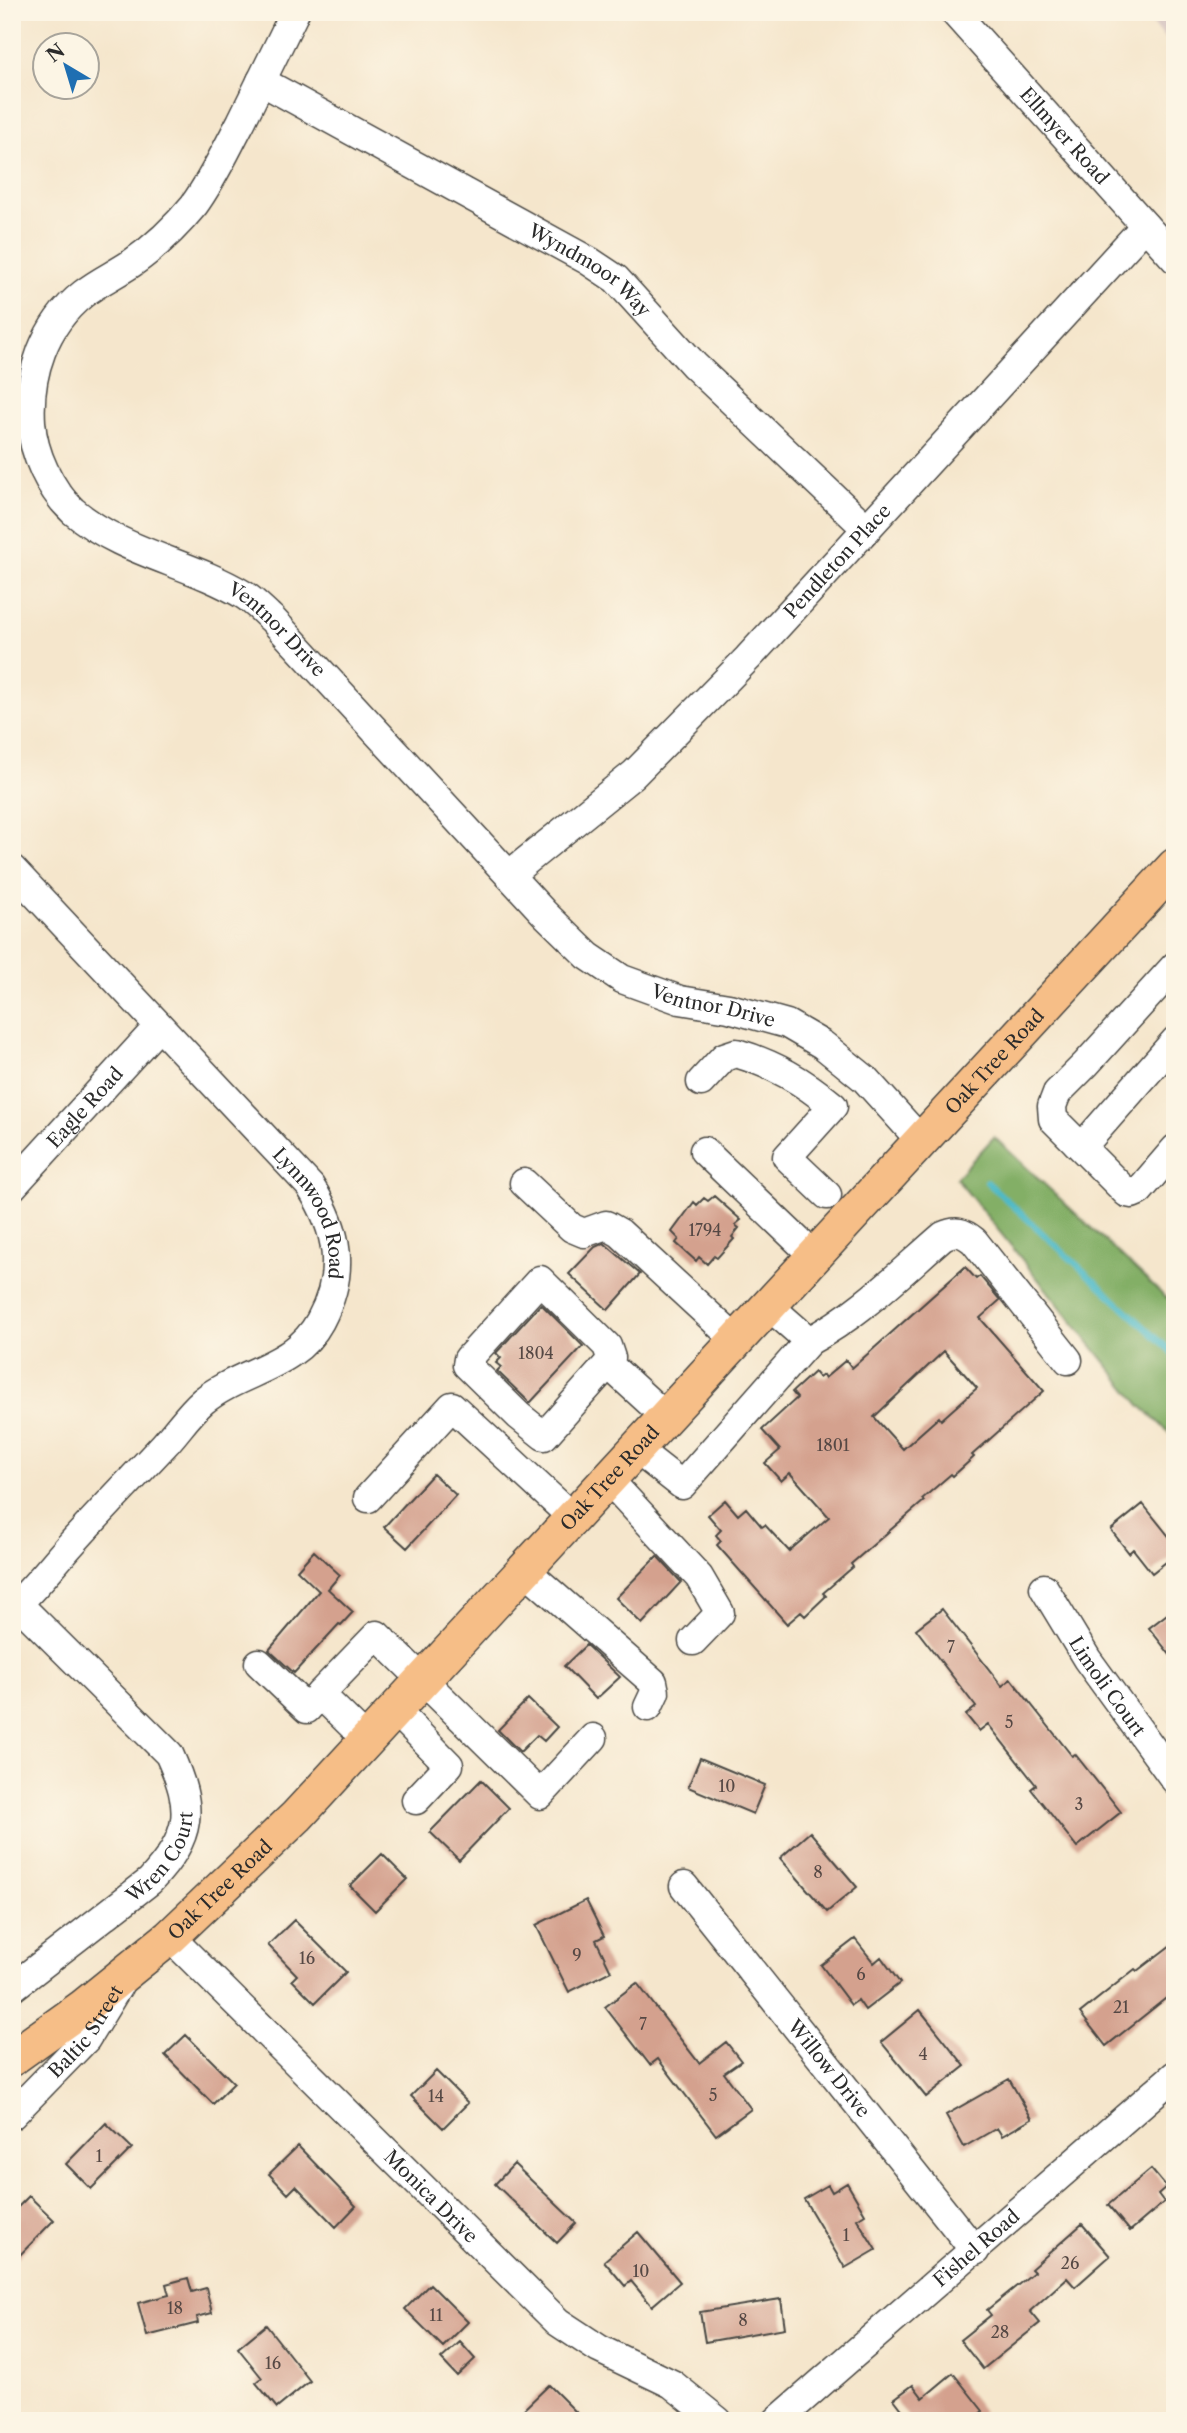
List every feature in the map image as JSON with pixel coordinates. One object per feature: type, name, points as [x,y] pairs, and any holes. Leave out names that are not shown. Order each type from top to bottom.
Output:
[{"type":"main road","name":"Oak Tree Road","points":[[12,2058],[170,1937],[297,1816],[1175,866]]},
{"type":"street","name":"Ventnor Drive","points":[[295,12],[223,157],[193,206],[153,247],[82,295],[61,317],[44,342],[34,371],[30,401],[32,431],[40,461],[54,488],[71,509],[101,532],[247,596],[272,619],[544,913],[588,956],[622,979],[680,1000],[729,1008],[787,1024],[823,1045],[865,1079],[922,1142]]},
{"type":"street","name":"Ellmyer Road","points":[[954,12],[1175,259]]},
{"type":"street","name":"Wyndmoor Way","points":[[261,81],[589,261],[615,279],[694,365],[867,529]]},
{"type":"street","name":"Pendleton Place","points":[[509,875],[634,774],[748,658],[1145,226]]},
{"type":"street","name":"Lynnwood Road","points":[[12,869],[310,1186],[324,1207],[333,1230],[337,1254],[329,1303],[318,1325],[303,1344],[283,1360],[222,1389],[193,1410],[15,1607]]},
{"type":"street","points":[[1175,966],[1086,1065],[1057,1093],[1052,1106],[1053,1119],[1128,1193],[1139,1191],[1175,1149]]},
{"type":"street","name":"Eagle Road","points":[[12,1187],[159,1026]]},
{"type":"street","points":[[1077,1143],[1088,1140],[1175,1041]]},
{"type":"street","points":[[702,1082],[724,1057],[736,1052],[776,1066],[833,1106],[787,1157],[827,1195]]},
{"type":"street","points":[[704,1151],[814,1257]]},
{"type":"street","points":[[524,1183],[572,1228],[584,1233],[594,1227],[606,1225],[620,1234],[737,1341]]},
{"type":"street","points":[[636,1449],[682,1485],[809,1340],[856,1312],[943,1236],[953,1232],[964,1233],[974,1241],[1068,1360]]},
{"type":"street","points":[[540,1280],[607,1346],[611,1358],[608,1364],[544,1436],[467,1366],[468,1359],[540,1280]]},
{"type":"street","points":[[769,1307],[809,1340]]},
{"type":"street","points":[[608,1364],[666,1417]]},
{"type":"street","points":[[368,1498],[452,1406],[573,1518]]},
{"type":"street","points":[[608,1479],[699,1577],[720,1613],[693,1641]]},
{"type":"street","points":[[524,1570],[653,1682],[655,1692],[648,1707]]},
{"type":"street","name":"Limoli Court","points":[[1044,1588],[1087,1659],[1175,1780]]},
{"type":"street","name":"Wren Court","points":[[12,1988],[150,1881],[169,1860],[184,1830],[187,1806],[182,1783],[169,1754],[15,1607]]},
{"type":"street","points":[[259,1663],[307,1709],[377,1635],[540,1795],[593,1738]]},
{"type":"street","points":[[320,1694],[367,1740]]},
{"type":"street","points":[[394,1710],[449,1765],[416,1800]]},
{"type":"street","name":"Willow Drive","points":[[684,1886],[975,2251]]},
{"type":"street","name":"Monica Drive","points":[[170,1937],[558,2322],[611,2355],[672,2384],[718,2421]]},
{"type":"street","name":"Baltic Street","points":[[12,2115],[86,2039],[126,1973]]},
{"type":"street","name":"Fishel Road","points":[[777,2421],[1175,2076]]},
{"type":"shaded area","points":[[1142,12],[1175,12],[1175,49]]},
{"type":"green space","points":[[994,1137],[1165,1297],[1175,1300],[1175,1438],[1140,1405],[956,1178]]},
{"type":"building","points":[[714,1196],[741,1220],[735,1225],[739,1228],[732,1237],[734,1239],[717,1258],[714,1256],[707,1264],[699,1257],[696,1261],[676,1243],[679,1239],[672,1232],[694,1202],[697,1205],[704,1198],[708,1201]]},
{"type":"building","points":[[604,1243],[640,1274],[608,1310],[569,1274],[595,1247]]},
{"type":"building","points":[[965,1267],[976,1279],[980,1276],[1000,1300],[980,1318],[1044,1391],[972,1455],[974,1457],[953,1476],[951,1474],[922,1499],[924,1501],[851,1564],[853,1567],[823,1593],[826,1596],[805,1616],[801,1612],[787,1624],[717,1545],[721,1541],[716,1535],[721,1530],[708,1515],[725,1500],[738,1515],[746,1508],[762,1527],[765,1525],[789,1551],[829,1517],[790,1473],[781,1481],[765,1463],[780,1450],[762,1430],[797,1398],[792,1392],[814,1372],[819,1378],[823,1375],[825,1378],[846,1360],[852,1368]],"holes":[[[944,1351],[977,1388],[903,1449],[874,1417]]]},
{"type":"building","points":[[541,1304],[583,1346],[530,1403],[497,1371],[501,1367],[496,1363],[501,1358],[496,1353]]},
{"type":"building","points":[[433,1474],[456,1495],[407,1548],[384,1527]]},
{"type":"building","points":[[1143,1504],[1175,1544],[1175,1555],[1152,1573],[1133,1549],[1129,1553],[1111,1530]]},
{"type":"building","points":[[314,1551],[340,1575],[328,1589],[353,1612],[294,1673],[269,1650],[319,1591],[297,1570]]},
{"type":"building","points":[[657,1556],[681,1582],[642,1624],[616,1598]]},
{"type":"building","points":[[1175,1608],[1175,1661],[1149,1628]]},
{"type":"building","points":[[942,1609],[1002,1686],[1011,1679],[1121,1812],[1077,1847],[1031,1789],[1036,1785],[988,1724],[979,1731],[966,1715],[976,1707],[916,1629]]},
{"type":"building","points":[[586,1645],[620,1677],[596,1699],[564,1666]]},
{"type":"building","points":[[528,1699],[557,1727],[544,1741],[537,1735],[520,1752],[498,1730]]},
{"type":"building","points":[[700,1758],[765,1785],[753,1814],[688,1787]]},
{"type":"building","points":[[481,1780],[509,1808],[459,1860],[430,1832]]},
{"type":"building","points":[[810,1832],[857,1887],[827,1912],[780,1858]]},
{"type":"building","points":[[382,1854],[407,1879],[375,1911],[350,1886]]},
{"type":"building","points":[[586,1900],[604,1936],[596,1940],[611,1971],[569,1992],[536,1925]]},
{"type":"building","points":[[294,1920],[346,1972],[315,2003],[292,1980],[297,1975],[268,1945]]},
{"type":"building","points":[[855,1939],[874,1963],[881,1957],[900,1983],[865,2010],[858,2000],[851,2005],[821,1965]]},
{"type":"building","points":[[1175,1942],[1175,1991],[1106,2046],[1080,2013],[1135,1969],[1137,1971]]},
{"type":"building","points":[[637,1983],[699,2063],[726,2042],[741,2061],[724,2073],[751,2109],[716,2135],[658,2059],[650,2065],[605,2007]]},
{"type":"building","points":[[920,2010],[965,2066],[926,2097],[881,2042]]},
{"type":"building","points":[[186,2035],[234,2083],[213,2104],[165,2055]]},
{"type":"building","points":[[436,2071],[468,2103],[443,2128],[411,2096]]},
{"type":"building","points":[[1009,2079],[1032,2119],[1002,2136],[997,2128],[964,2147],[946,2115]]},
{"type":"building","points":[[106,2123],[132,2148],[91,2189],[66,2164]]},
{"type":"building","points":[[298,2146],[356,2206],[336,2227],[296,2186],[288,2194],[269,2174]]},
{"type":"building","points":[[514,2164],[576,2223],[557,2243],[495,2184]]},
{"type":"building","points":[[1151,2169],[1166,2187],[1158,2194],[1164,2202],[1130,2231],[1108,2205]]},
{"type":"building","points":[[847,2183],[865,2214],[857,2219],[876,2250],[845,2268],[804,2199],[828,2185],[832,2192]]},
{"type":"building","points":[[29,2196],[54,2220],[12,2263],[12,2213]]},
{"type":"building","points":[[1082,2224],[1110,2256],[1075,2287],[1067,2278],[1030,2311],[1040,2323],[983,2369],[960,2340],[991,2315],[987,2310],[1034,2272],[1031,2269]]},
{"type":"building","points":[[638,2232],[680,2282],[652,2306],[631,2281],[625,2286],[604,2261]]},
{"type":"building","points":[[188,2278],[192,2292],[206,2288],[212,2313],[197,2317],[198,2323],[147,2336],[138,2303],[169,2295],[166,2284]]},
{"type":"building","points":[[430,2284],[468,2322],[443,2347],[405,2309]]},
{"type":"building","points":[[781,2299],[785,2328],[705,2342],[700,2312]]},
{"type":"building","points":[[266,2325],[310,2381],[277,2408],[256,2383],[262,2378],[238,2348]]},
{"type":"building","points":[[460,2342],[475,2359],[457,2376],[441,2359]]},
{"type":"building","points":[[953,2373],[983,2411],[970,2421],[911,2421],[894,2399],[913,2385],[923,2398]]},
{"type":"building","points":[[549,2385],[585,2421],[534,2421],[523,2410]]},
{"type":"waterway","points":[[987,1182],[1175,1355]]}]
